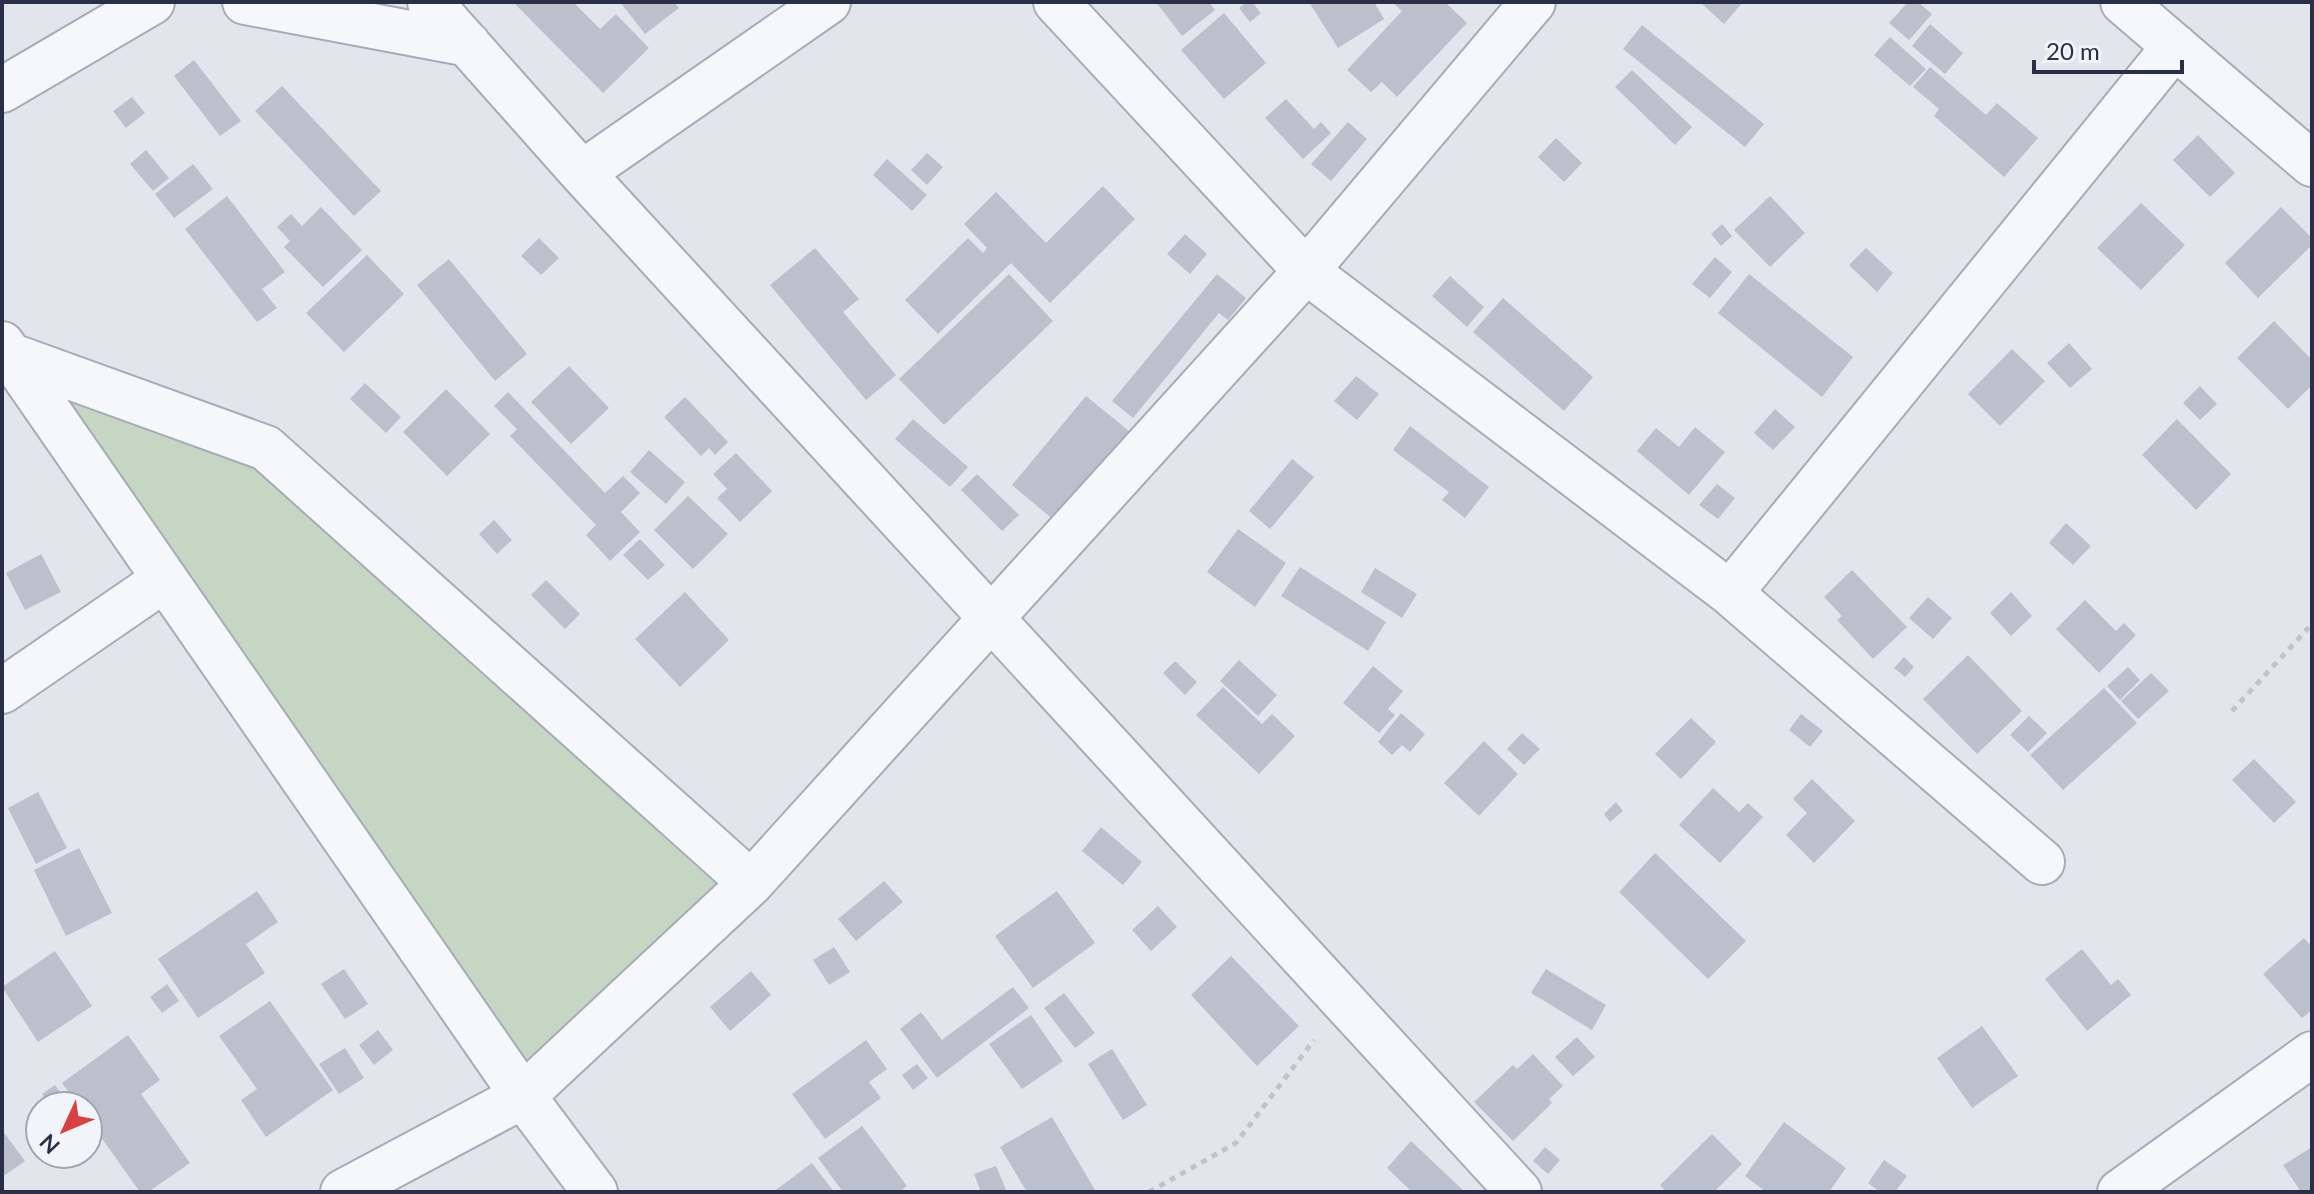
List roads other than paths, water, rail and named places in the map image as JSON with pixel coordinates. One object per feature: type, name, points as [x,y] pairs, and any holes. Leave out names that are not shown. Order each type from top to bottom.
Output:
[{"type":"street","points":[[2,90],[152,2]]},
{"type":"street","points":[[245,2],[468,44]]},
{"type":"street","points":[[430,2],[582,173],[1519,1192]]},
{"type":"street","points":[[582,173],[828,2]]},
{"type":"street","points":[[1056,2],[1306,271],[1730,593],[2042,862]]},
{"type":"street","points":[[343,1192],[523,1096],[751,883],[1306,271],[1533,2]]},
{"type":"street","points":[[2123,2],[2312,164]]},
{"type":"street","points":[[1730,593],[2175,46]]},
{"type":"street","points":[[6,350],[266,448],[751,883]]},
{"type":"street","points":[[6,350],[523,1096],[595,1192]]},
{"type":"street","points":[[2,691],[165,579]]},
{"type":"street","points":[[2120,1192],[2312,1054]]}]
